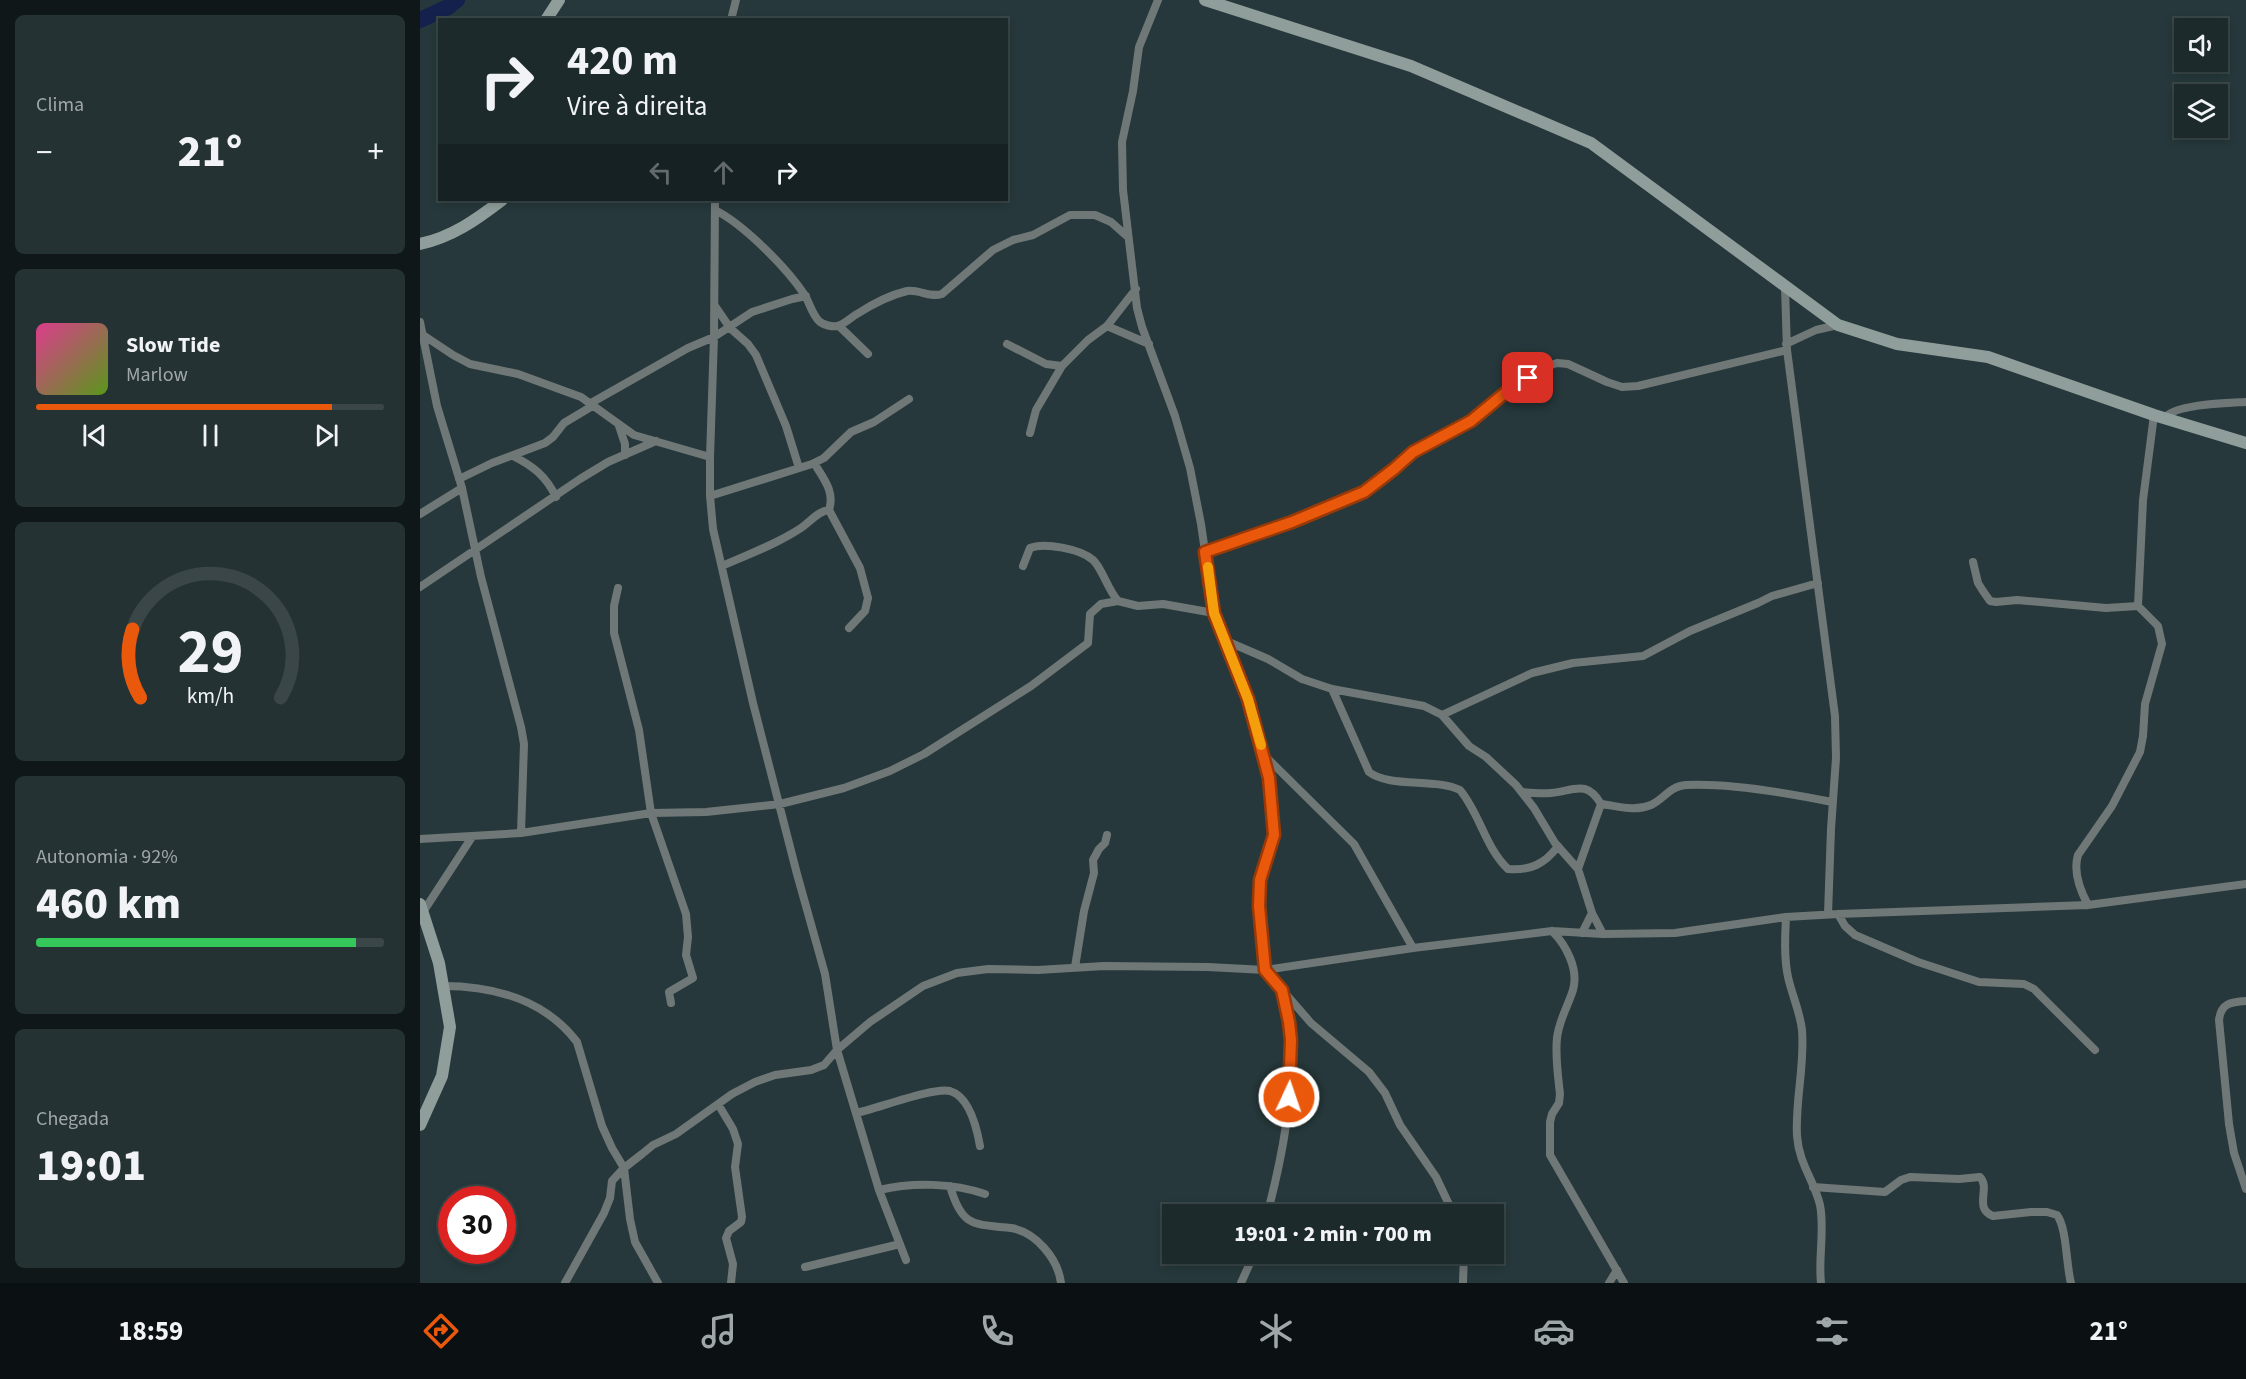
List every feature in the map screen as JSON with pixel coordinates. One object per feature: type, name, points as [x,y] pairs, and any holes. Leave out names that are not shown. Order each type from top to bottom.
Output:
[{"type":"street","points":[[547,18],[559,0]]},
{"type":"street","points":[[732,18],[736,0]]},
{"type":"street","points":[[1158,0],[1139,47],[1133,91],[1122,142],[1123,190],[1128,237],[1142,327],[1175,416],[1190,468],[1214,613],[1248,699],[1269,778],[1274,835],[1259,892],[1265,970],[1311,1023],[1369,1072],[1385,1093],[1400,1125],[1436,1177],[1449,1204]]},
{"type":"street","points":[[1205,0],[1411,66],[1591,144],[1838,325],[1897,344],[1988,357],[2159,416],[2246,443]]},
{"type":"street","points":[[420,244],[449,235],[477,220],[501,201]]},
{"type":"street","points":[[715,201],[710,457],[713,529],[753,703],[825,974],[837,1050],[879,1190],[906,1260]]},
{"type":"street","points":[[715,210],[731,220],[773,258],[806,296],[814,315],[827,326],[839,326],[875,304],[906,292],[916,290],[936,296],[942,294],[993,250],[1013,240],[1033,235],[1070,215],[1095,215],[1111,222],[1128,237]]},
{"type":"street","points":[[1785,287],[1786,347],[1835,716],[1836,758],[1828,914]]},
{"type":"street","points":[[1030,433],[1036,410],[1062,366],[1088,340],[1107,326],[1136,289]]},
{"type":"street","points":[[420,514],[460,483],[513,456],[545,443],[554,437],[564,423],[592,404],[688,348],[730,328],[752,312],[806,296]]},
{"type":"street","points":[[714,305],[730,328],[748,344],[756,355],[786,426],[799,468]]},
{"type":"street","points":[[420,322],[436,406],[460,483],[474,551],[523,736],[521,833]]},
{"type":"street","points":[[1205,552],[1292,522],[1364,492],[1413,452],[1471,421],[1511,388],[1548,366],[1557,363],[1568,364],[1622,387],[1638,386],[1786,347],[1816,330],[1838,325]]},
{"type":"street","points":[[839,326],[868,354]]},
{"type":"street","points":[[1107,326],[1149,344]]},
{"type":"street","points":[[423,335],[470,364],[518,374],[592,404],[634,435],[710,457]]},
{"type":"street","points":[[1007,344],[1046,364],[1062,366]]},
{"type":"street","points":[[710,496],[814,463],[824,458],[851,432],[874,422],[909,399]]},
{"type":"street","points":[[2159,416],[2175,410],[2246,402]]},
{"type":"street","points":[[2088,904],[2079,886],[2076,861],[2112,806],[2140,752],[2144,736],[2145,704],[2162,644],[2158,626],[2140,611],[2138,606],[2143,500],[2159,416]]},
{"type":"street","points":[[619,426],[625,444],[625,455]]},
{"type":"street","points":[[420,587],[580,479],[656,441]]},
{"type":"street","points":[[513,456],[542,474],[556,497]]},
{"type":"street","points":[[814,463],[831,491],[832,502],[829,510],[860,568],[868,597],[865,611],[849,628]]},
{"type":"street","points":[[722,566],[770,546],[802,528],[822,512],[829,510]]},
{"type":"street","points":[[1023,566],[1030,548],[1037,546],[1059,547],[1081,553],[1094,560],[1118,601]]},
{"type":"street","points":[[1973,562],[1978,583],[1990,601],[1996,603],[2017,600],[2106,608],[2138,606]]},
{"type":"street","points":[[1442,715],[1532,673],[1558,665],[1643,656],[1690,631],[1772,596],[1818,583]]},
{"type":"street","points":[[618,588],[614,606],[614,633],[642,745],[651,813],[686,914],[688,937],[686,955],[693,975],[689,981],[669,992],[671,1004]]},
{"type":"street","points":[[420,839],[521,833],[651,813],[706,812],[780,804],[865,781],[924,754],[1031,686],[1084,647],[1090,639],[1090,614],[1101,604],[1118,601],[1138,606],[1163,604],[1214,613]]},
{"type":"street","points":[[1224,640],[1268,659],[1302,679],[1332,689],[1424,706],[1442,715],[1469,746],[1486,757],[1522,792],[1558,846],[1578,869],[1592,914],[1603,934]]},
{"type":"street","points":[[1332,689],[1369,772],[1386,780],[1406,780],[1460,790],[1484,836],[1508,869],[1529,868],[1541,864],[1558,846]]},
{"type":"street","points":[[1263,755],[1354,844],[1413,948]]},
{"type":"street","points":[[1522,792],[1550,794],[1579,787],[1586,788],[1592,791],[1601,804],[1627,808],[1652,805],[1671,789],[1685,785],[1748,788],[1832,802]]},
{"type":"street","points":[[1578,869],[1601,804]]},
{"type":"street","points":[[1075,967],[1086,903],[1094,873],[1093,860],[1105,843],[1107,835]]},
{"type":"street","points":[[420,1125],[442,1076],[450,1027],[439,963],[421,908],[472,837]]},
{"type":"street","points":[[565,1283],[604,1213],[610,1198],[612,1181],[624,1168],[653,1145],[676,1134],[718,1104],[755,1082],[775,1075],[818,1068],[830,1060],[837,1050],[870,1022],[923,986],[941,978],[988,969],[1038,970],[1075,967],[1173,966],[1265,970],[1413,948],[1552,931],[1603,934],[1676,933],[1786,917],[2088,904],[2246,884]]},
{"type":"street","points":[[1582,933],[1592,914]]},
{"type":"street","points":[[1838,914],[1845,926],[1855,935],[1918,962],[1979,981],[2024,984],[2034,989],[2095,1050]]},
{"type":"street","points":[[1786,917],[1785,943],[1788,978],[1802,1029],[1802,1072],[1796,1123],[1797,1139],[1802,1163],[1819,1203],[1821,1283]]},
{"type":"street","points":[[1552,931],[1562,941],[1570,961],[1574,987],[1563,1014],[1557,1039],[1560,1094],[1559,1103],[1550,1122],[1550,1155],[1624,1283]]},
{"type":"street","points":[[443,986],[464,986],[504,994],[534,1005],[551,1015],[569,1031],[581,1049],[602,1126],[624,1168],[635,1242],[658,1283]]},
{"type":"street","points":[[1270,1204],[1284,1144],[1290,1077],[1291,1040],[1282,990]]},
{"type":"street","points":[[2246,1000],[2223,1006],[2218,1020],[2229,1124],[2234,1153],[2246,1189]]},
{"type":"street","points":[[856,1113],[911,1097],[949,1091],[957,1095],[967,1106],[978,1131],[980,1146]]},
{"type":"street","points":[[718,1104],[733,1129],[738,1144],[735,1167],[742,1217],[741,1222],[729,1231],[726,1238],[733,1264],[731,1283]]},
{"type":"street","points":[[1813,1187],[1885,1192],[1901,1180],[1910,1177],[1959,1179],[1980,1176],[1984,1184],[1983,1205],[1988,1214],[1993,1216],[2047,1212],[2058,1215],[2064,1228],[2064,1243],[2071,1283]]},
{"type":"street","points":[[879,1190],[912,1186],[950,1186],[985,1194]]},
{"type":"street","points":[[950,1186],[956,1204],[969,1220],[984,1227],[1012,1228],[1034,1239],[1054,1261],[1061,1283]]},
{"type":"street","points":[[805,1267],[900,1244]]},
{"type":"street","points":[[1241,1283],[1250,1264]]},
{"type":"street","points":[[1463,1283],[1464,1264]]},
{"type":"street","points":[[1609,1283],[1617,1270]]},
{"type":"waterway","points":[[420,20],[448,7],[457,0]]},
{"type":"slow traffic","points":[[1208,567],[1214,613],[1248,699],[1261,745]]},
{"type":"route","points":[[1289,1097],[1291,1040],[1289,1022],[1282,990],[1265,970],[1259,906],[1260,880],[1274,835],[1269,778],[1248,699],[1214,613],[1205,552],[1292,522],[1364,492],[1413,452],[1471,421],[1511,388],[1528,378]]}]
